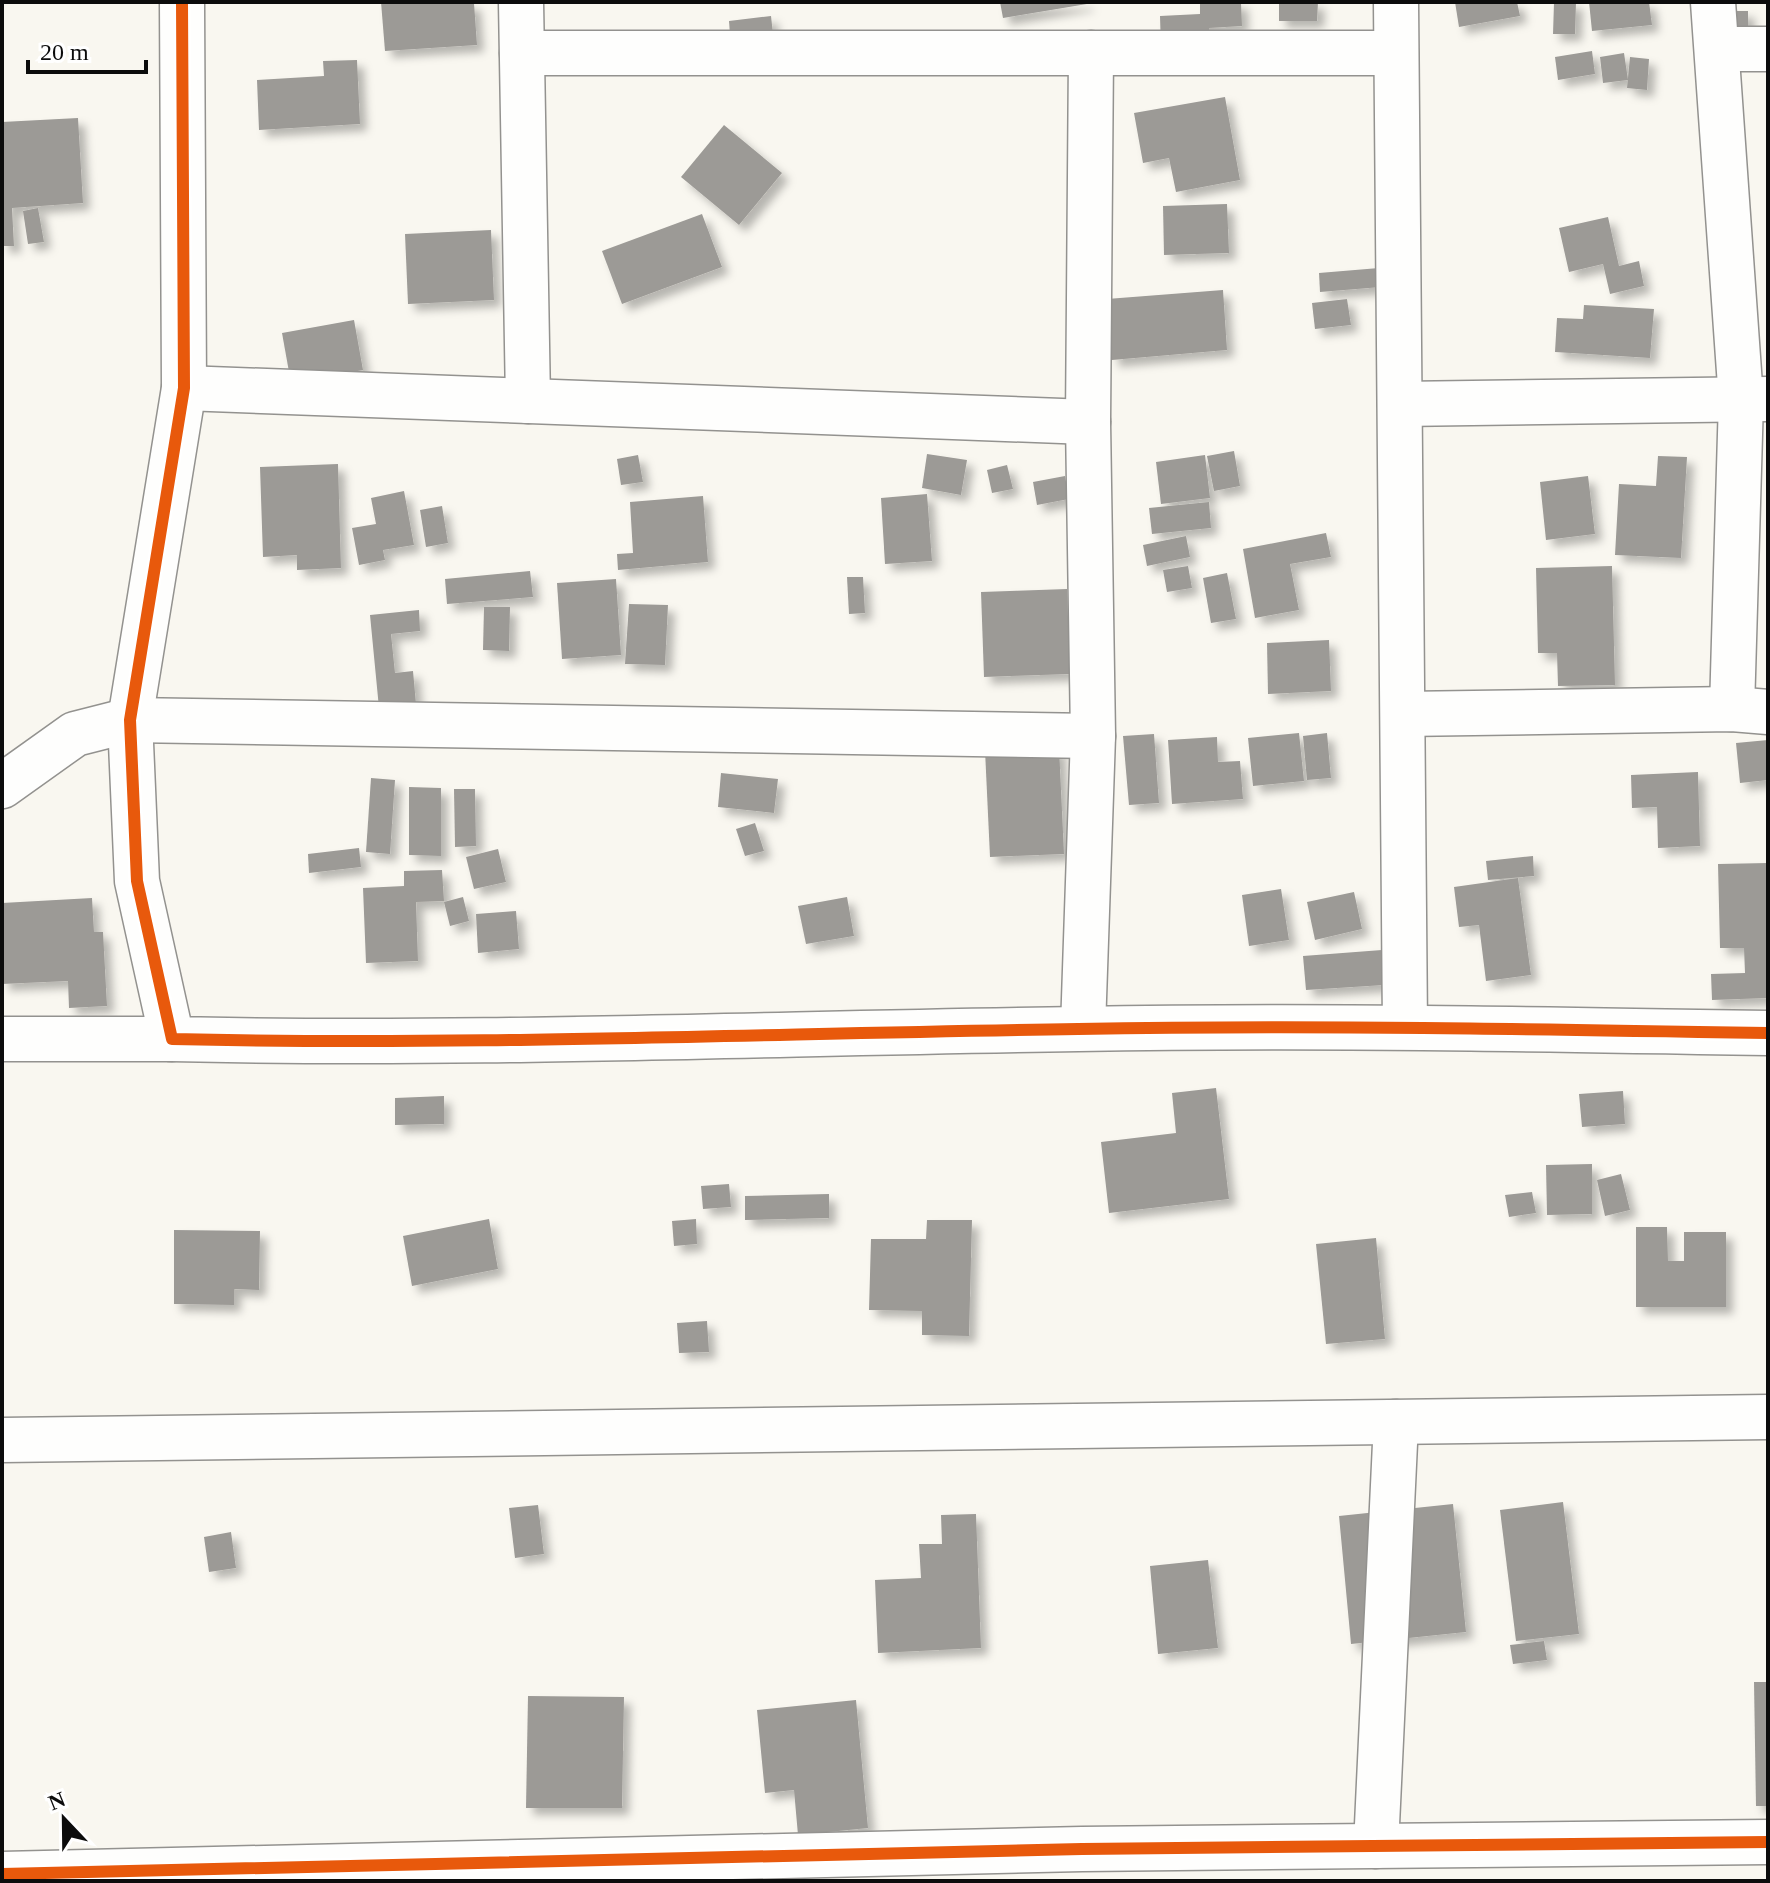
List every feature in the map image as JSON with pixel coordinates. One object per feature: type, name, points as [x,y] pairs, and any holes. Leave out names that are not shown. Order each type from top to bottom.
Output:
[{"type":"street","points":[[172,1039],[137,881],[130,720],[184,388],[182,2]]},
{"type":"street","points":[[521,2],[528,401]]},
{"type":"street","points":[[1396,2],[1405,1027]]},
{"type":"street","points":[[1403,714],[1750,710],[1755,400],[1713,2]]},
{"type":"street","points":[[1718,49],[1768,49]]},
{"type":"street","points":[[522,53],[1396,53]]},
{"type":"street","points":[[1083,1028],[1093,736],[1088,422],[1091,53]]},
{"type":"street","points":[[184,388],[1088,422]]},
{"type":"street","points":[[1400,404],[1755,400]]},
{"type":"street","points":[[2,786],[75,734],[130,720],[1093,736]]},
{"type":"street","points":[[2,1039],[320,1042],[1083,1028],[1405,1027],[1768,1033]]},
{"type":"street","points":[[2,1440],[1768,1417]]},
{"type":"street","points":[[1376,1846],[1396,1422]]},
{"type":"street","points":[[2,1874],[1082,1849],[1768,1842]]},
{"type":"building","points":[[381,2],[474,3],[477,45],[385,51]]},
{"type":"building","points":[[1000,2],[1087,2],[1087,4],[1003,18]]},
{"type":"building","points":[[1200,2],[1241,2],[1242,26],[1209,28],[1209,47],[1161,49],[1160,16],[1200,14]]},
{"type":"building","points":[[1279,2],[1318,2],[1317,21],[1279,21]]},
{"type":"building","points":[[1455,2],[1517,2],[1520,16],[1459,27]]},
{"type":"building","points":[[1554,2],[1576,2],[1575,34],[1553,34]]},
{"type":"building","points":[[1589,2],[1649,2],[1652,25],[1592,31]]},
{"type":"building","points":[[1727,11],[1748,11],[1748,38],[1726,37]]},
{"type":"building","points":[[771,16],[774,43],[731,48],[729,21]]},
{"type":"building","points":[[1592,51],[1595,74],[1558,80],[1555,57]]},
{"type":"building","points":[[1624,53],[1628,80],[1603,83],[1600,57]]},
{"type":"building","points":[[1630,57],[1649,59],[1647,90],[1627,88]]},
{"type":"building","points":[[357,60],[360,124],[259,130],[257,80],[324,76],[323,61]]},
{"type":"building","points":[[1225,97],[1240,180],[1176,192],[1169,158],[1143,163],[1134,113]]},
{"type":"building","points":[[78,118],[83,203],[12,208],[14,246],[2,246],[2,122]]},
{"type":"building","points":[[724,125],[782,173],[739,225],[681,177]]},
{"type":"building","points":[[1227,204],[1229,253],[1164,255],[1163,206]]},
{"type":"building","points":[[38,208],[44,242],[28,244],[23,211]]},
{"type":"building","points":[[702,214],[722,267],[622,304],[602,251]]},
{"type":"building","points":[[1608,217],[1619,266],[1639,261],[1644,286],[1610,294],[1603,264],[1569,272],[1559,228]]},
{"type":"building","points":[[491,230],[494,300],[408,304],[405,234]]},
{"type":"building","points":[[1379,268],[1381,287],[1320,292],[1319,273]]},
{"type":"building","points":[[1223,290],[1227,350],[1112,360],[1107,299]]},
{"type":"building","points":[[1347,299],[1351,325],[1315,329],[1312,303]]},
{"type":"building","points":[[1584,305],[1654,309],[1650,358],[1555,352],[1557,318],[1583,319]]},
{"type":"building","points":[[354,320],[363,370],[291,383],[282,333]]},
{"type":"building","points":[[1234,451],[1240,486],[1214,491],[1207,456]]},
{"type":"building","points":[[927,454],[967,460],[961,495],[922,488]]},
{"type":"building","points":[[638,455],[643,482],[621,485],[617,459]]},
{"type":"building","points":[[1205,455],[1210,498],[1161,504],[1156,462]]},
{"type":"building","points":[[1658,456],[1687,457],[1681,558],[1615,555],[1619,484],[1656,486]]},
{"type":"building","points":[[338,464],[341,568],[297,570],[297,555],[263,557],[260,467]]},
{"type":"building","points":[[1007,465],[1013,489],[992,493],[987,470]]},
{"type":"building","points":[[1065,476],[1069,499],[1037,505],[1033,482]]},
{"type":"building","points":[[1588,476],[1595,534],[1546,540],[1540,482]]},
{"type":"building","points":[[404,491],[414,545],[383,550],[385,560],[359,565],[352,528],[376,524],[371,498]]},
{"type":"building","points":[[927,494],[932,561],[885,564],[881,498]]},
{"type":"building","points":[[703,496],[708,562],[618,570],[617,554],[633,553],[630,502]]},
{"type":"building","points":[[1209,502],[1211,528],[1152,534],[1149,508]]},
{"type":"building","points":[[442,506],[448,543],[426,547],[420,510]]},
{"type":"building","points":[[1326,533],[1331,557],[1290,564],[1299,610],[1255,618],[1243,549]]},
{"type":"building","points":[[1186,536],[1190,557],[1147,566],[1143,545]]},
{"type":"building","points":[[1188,566],[1192,588],[1167,592],[1163,570]]},
{"type":"building","points":[[1612,566],[1615,685],[1558,686],[1557,653],[1538,653],[1536,568]]},
{"type":"building","points":[[530,571],[533,597],[447,604],[445,579]]},
{"type":"building","points":[[1227,573],[1236,619],[1211,623],[1203,578]]},
{"type":"building","points":[[847,577],[863,577],[865,613],[849,614]]},
{"type":"building","points":[[616,579],[621,655],[562,659],[557,583]]},
{"type":"building","points":[[1067,589],[1070,674],[984,677],[981,592]]},
{"type":"building","points":[[629,604],[668,605],[665,665],[625,664]]},
{"type":"building","points":[[484,607],[510,607],[509,651],[483,650]]},
{"type":"building","points":[[419,610],[420,631],[391,634],[395,673],[413,671],[416,704],[379,708],[370,615]]},
{"type":"building","points":[[1329,640],[1331,691],[1268,694],[1267,643]]},
{"type":"building","points":[[1299,733],[1304,781],[1253,786],[1248,738]]},
{"type":"building","points":[[1327,733],[1331,778],[1307,780],[1303,736]]},
{"type":"building","points":[[1154,734],[1159,803],[1129,805],[1123,736]]},
{"type":"building","points":[[1217,737],[1218,762],[1240,761],[1243,799],[1172,804],[1168,740]]},
{"type":"building","points":[[1768,740],[1768,780],[1740,783],[1736,743]]},
{"type":"building","points":[[1059,747],[1064,854],[990,857],[985,750]]},
{"type":"building","points":[[1698,772],[1700,846],[1658,848],[1657,807],[1632,808],[1631,775]]},
{"type":"building","points":[[721,773],[778,779],[774,813],[718,807]]},
{"type":"building","points":[[371,778],[395,780],[390,854],[366,852]]},
{"type":"building","points":[[409,787],[441,788],[441,856],[409,855]]},
{"type":"building","points":[[454,789],[475,789],[476,846],[455,847]]},
{"type":"building","points":[[755,823],[764,851],[745,856],[736,829]]},
{"type":"building","points":[[359,848],[361,867],[309,873],[308,854]]},
{"type":"building","points":[[498,849],[506,882],[474,889],[466,857]]},
{"type":"building","points":[[1533,856],[1534,876],[1488,880],[1486,861]]},
{"type":"building","points":[[1768,863],[1768,998],[1712,1000],[1711,974],[1745,973],[1744,948],[1720,948],[1718,864]]},
{"type":"building","points":[[442,870],[444,901],[416,902],[418,961],[366,963],[363,888],[404,886],[404,871]]},
{"type":"building","points":[[1518,878],[1531,975],[1486,981],[1479,925],[1459,927],[1454,887]]},
{"type":"building","points":[[1281,889],[1289,940],[1249,946],[1242,895]]},
{"type":"building","points":[[1354,892],[1362,929],[1315,940],[1307,902]]},
{"type":"building","points":[[463,897],[469,921],[450,926],[444,902]]},
{"type":"building","points":[[847,897],[854,936],[806,944],[798,906]]},
{"type":"building","points":[[92,898],[94,932],[103,932],[107,1006],[69,1008],[68,981],[2,984],[2,903]]},
{"type":"building","points":[[516,911],[519,949],[478,953],[476,914]]},
{"type":"building","points":[[1382,950],[1384,985],[1306,990],[1303,956]]},
{"type":"building","points":[[1216,1088],[1229,1199],[1109,1213],[1101,1142],[1176,1133],[1172,1093]]},
{"type":"building","points":[[1623,1091],[1625,1124],[1582,1127],[1579,1094]]},
{"type":"building","points":[[444,1096],[444,1124],[395,1125],[395,1098]]},
{"type":"building","points":[[1592,1164],[1592,1214],[1547,1215],[1546,1165]]},
{"type":"building","points":[[1621,1174],[1630,1210],[1605,1216],[1597,1180]]},
{"type":"building","points":[[729,1184],[731,1207],[703,1209],[701,1186]]},
{"type":"building","points":[[1532,1192],[1536,1213],[1509,1217],[1505,1195]]},
{"type":"building","points":[[829,1194],[829,1218],[745,1220],[745,1196]]},
{"type":"building","points":[[489,1219],[498,1269],[412,1286],[403,1236]]},
{"type":"building","points":[[696,1219],[697,1244],[674,1246],[672,1221]]},
{"type":"building","points":[[927,1220],[972,1220],[969,1336],[922,1335],[922,1311],[869,1310],[871,1239],[926,1239]]},
{"type":"building","points":[[1636,1227],[1667,1227],[1668,1261],[1684,1261],[1684,1232],[1726,1232],[1726,1307],[1636,1307]]},
{"type":"building","points":[[174,1230],[260,1231],[259,1290],[234,1289],[234,1305],[174,1304]]},
{"type":"building","points":[[1376,1238],[1385,1339],[1326,1344],[1316,1244]]},
{"type":"building","points":[[707,1321],[709,1352],[679,1353],[677,1323]]},
{"type":"building","points":[[1563,1502],[1579,1634],[1516,1641],[1500,1510]]},
{"type":"building","points":[[1453,1504],[1466,1632],[1351,1644],[1339,1516]]},
{"type":"building","points":[[538,1505],[544,1554],[515,1558],[509,1508]]},
{"type":"building","points":[[976,1514],[981,1648],[878,1653],[875,1580],[921,1578],[919,1544],[942,1544],[941,1515]]},
{"type":"building","points":[[231,1532],[236,1568],[209,1572],[204,1537]]},
{"type":"building","points":[[1208,1560],[1218,1648],[1158,1654],[1150,1566]]},
{"type":"building","points":[[1544,1641],[1547,1660],[1513,1664],[1510,1645]]},
{"type":"building","points":[[1754,1682],[1768,1682],[1768,1806],[1756,1806]]},
{"type":"building","points":[[528,1696],[624,1697],[622,1808],[526,1808]]},
{"type":"building","points":[[856,1700],[868,1828],[798,1835],[794,1790],[765,1793],[757,1710]]},
{"type":"cycle path","points":[[182,2],[184,388],[130,720],[137,881],[172,1039],[512,1040],[1250,1027],[1768,1033]]},
{"type":"cycle path","points":[[2,1874],[1082,1849],[1768,1842]]}]
